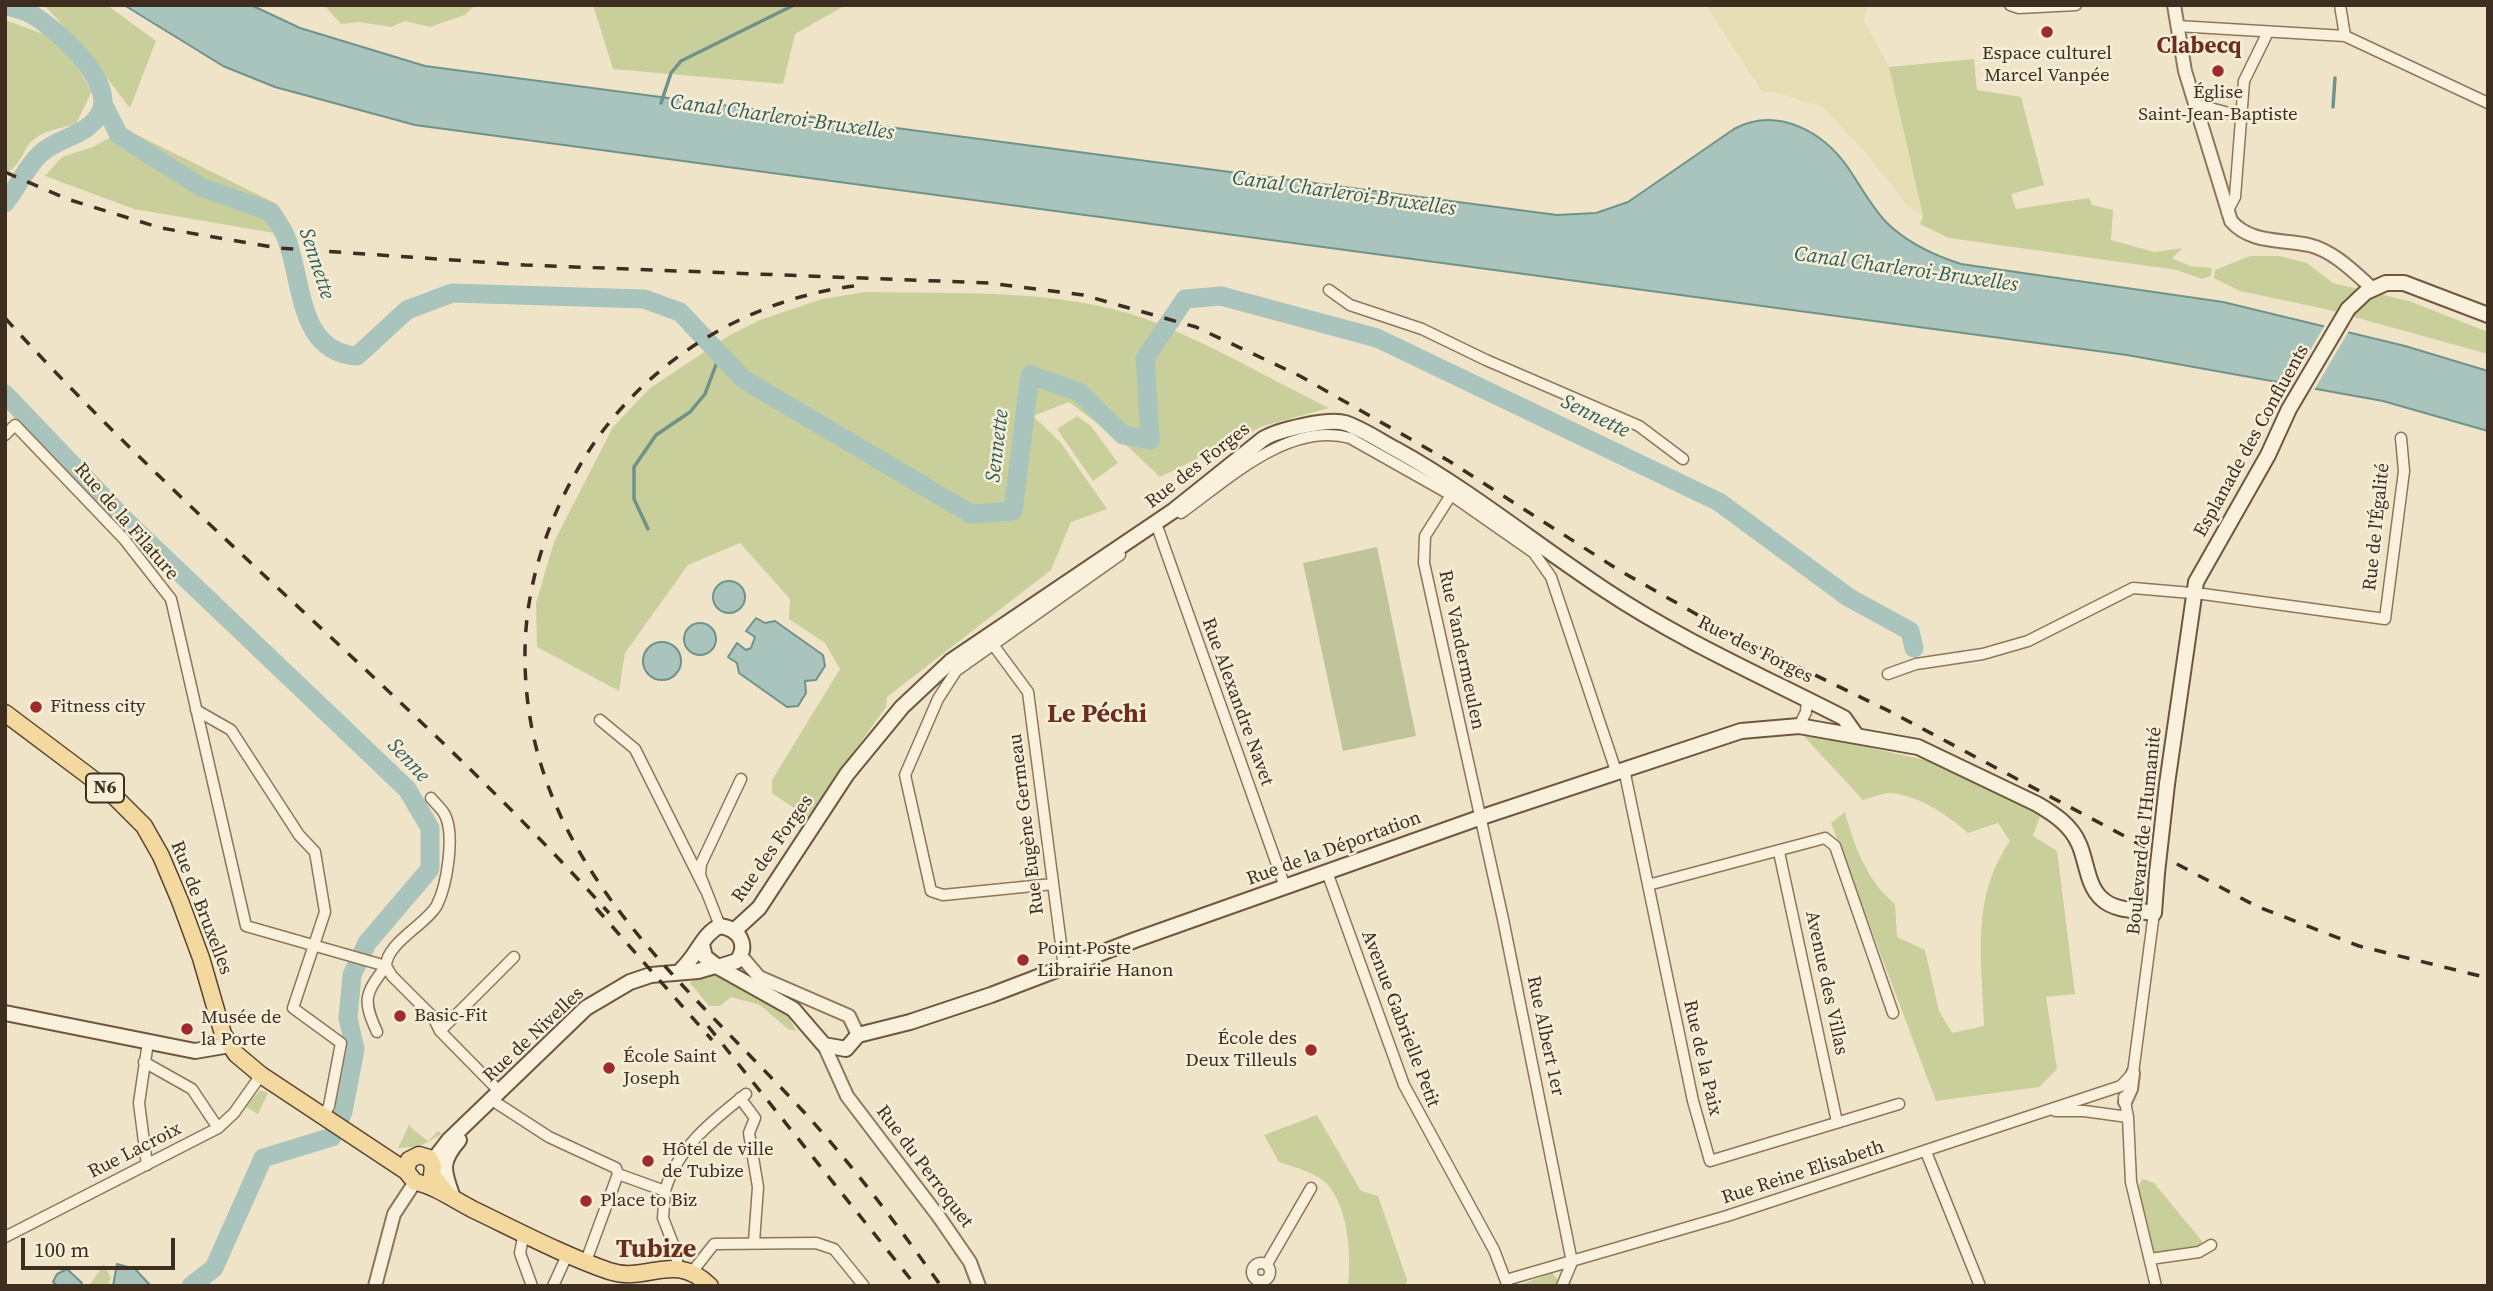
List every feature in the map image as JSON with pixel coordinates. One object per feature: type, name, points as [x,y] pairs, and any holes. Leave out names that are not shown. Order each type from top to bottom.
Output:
[{"type":"main road","points":[[2374,289],[2386,283],[2404,283],[2488,315]]},
{"type":"main road","name":"Esplanade des Confluents","points":[[2192,593],[2289,410],[2348,309],[2374,289]]},
{"type":"main road","name":"Rue des Forges","points":[[727,928],[759,908],[855,764],[902,707],[951,662],[1163,518],[1263,439],[1273,433],[1323,424],[1342,422],[1408,456],[1648,616],[1844,718],[1856,735]]},
{"type":"main road","name":"Boulevard de l'Humanité","points":[[2154,913],[2167,784],[2190,632],[2192,593]]},
{"type":"main road","name":"Rue de Bruxelles","points":[[5,713],[110,792],[144,826],[161,856],[180,901],[201,958],[223,1034],[244,1062],[374,1151],[417,1173]]},
{"type":"main road","name":"Rue de la Déportation","points":[[858,1035],[910,1022],[1479,818],[1741,731],[1799,726],[1918,747],[2052,813],[2066,824],[2079,844],[2087,871],[2102,899],[2113,906],[2154,913]]},
{"type":"main road","points":[[681,970],[702,945],[708,932],[727,928],[742,942],[741,956],[731,965],[716,966]]},
{"type":"main road","points":[[702,945],[705,957],[716,966],[759,987],[793,1009],[824,1045],[846,1049],[858,1035]]},
{"type":"main road","name":"Rue de Nivelles","points":[[417,1173],[586,1008],[630,982],[681,970],[698,971],[716,966]]},
{"type":"main road","points":[[5,1013],[195,1051],[230,1045]]},
{"type":"main road","points":[[450,1196],[443,1172],[452,1148],[461,1138],[460,1129]]},
{"type":"main road","points":[[417,1173],[450,1196],[524,1233],[622,1275],[684,1270],[710,1286]]},
{"type":"street","points":[[2010,5],[2020,8],[2076,5]]},
{"type":"street","points":[[2174,5],[2185,71],[2227,213],[2245,234],[2310,245],[2330,254],[2374,289]]},
{"type":"street","points":[[2340,5],[2345,36]]},
{"type":"street","points":[[2177,26],[2345,36],[2488,103]]},
{"type":"street","points":[[2227,213],[2235,197],[2244,80],[2268,32]]},
{"type":"street","points":[[2195,104],[2240,117]]},
{"type":"street","points":[[1328,290],[1350,305],[1422,329],[1486,360],[1639,426],[1683,458]]},
{"type":"street","name":"Rue de la Filature","points":[[5,435],[15,425],[124,539],[171,599],[246,926],[313,944]]},
{"type":"street","name":"Rue des Forges","points":[[1053,884],[943,895],[935,894],[928,886],[905,775],[938,699],[956,671],[968,661],[994,646],[1279,444],[1337,434],[1350,438],[1451,495],[1534,553],[1550,577],[1620,770]]},
{"type":"street","name":"Rue de l'Égalité","points":[[2192,593],[2385,620],[2404,471],[2401,438]]},
{"type":"street","name":"Rue Vandermeulen","points":[[1451,495],[1425,536],[1424,563],[1479,818]]},
{"type":"street","name":"Rue Alexandre Navet","points":[[1158,528],[1285,887]]},
{"type":"street","points":[[1534,553],[1555,554]]},
{"type":"street","points":[[1888,674],[1903,667],[1983,654],[2028,641],[2133,588],[2192,593]]},
{"type":"street","name":"Rue Eugène Germeau","points":[[994,646],[1028,692],[1064,967]]},
{"type":"street","name":"Rue des Forges","points":[[951,662],[968,661]]},
{"type":"street","points":[[1799,726],[1806,712],[1807,698]]},
{"type":"street","points":[[196,710],[231,730],[299,835],[315,852],[325,912],[293,1008],[341,1043],[325,1118]]},
{"type":"street","points":[[600,720],[635,750],[727,928]]},
{"type":"street","name":"Rue de la Paix","points":[[1620,770],[1648,885],[1694,1106],[1710,1161],[1899,1104]]},
{"type":"street","points":[[705,889],[700,875],[701,864],[741,779]]},
{"type":"street","points":[[377,1032],[366,1007],[368,990],[386,965],[389,954],[437,905],[450,849],[450,833],[445,815],[431,798]]},
{"type":"street","name":"Rue Albert 1er","points":[[1479,818],[1520,1000],[1572,1262]]},
{"type":"street","points":[[1648,885],[1825,838],[1835,846],[1893,1013]]},
{"type":"street","name":"Avenue des Villas","points":[[1779,852],[1837,1122]]},
{"type":"street","name":"Avenue Gabrielle Petit","points":[[1326,872],[1404,1085],[1493,1250],[1507,1283]]},
{"type":"street","name":"Boulevard de l'Humanité","points":[[2125,1102],[2131,1089],[2154,913]]},
{"type":"street","points":[[313,944],[386,965],[392,976],[433,1017],[440,1031],[496,1096],[549,1137],[616,1168],[618,1174],[586,1261]]},
{"type":"street","points":[[741,956],[759,977],[849,1016],[858,1035]]},
{"type":"street","points":[[440,1031],[514,957]]},
{"type":"street","points":[[147,1165],[139,1103],[148,1042]]},
{"type":"street","name":"Rue du Perroquet","points":[[824,1045],[847,1096],[970,1262],[979,1286]]},
{"type":"street","points":[[836,1073],[838,1061],[846,1049]]},
{"type":"street","points":[[144,1062],[192,1089],[218,1128]]},
{"type":"street","points":[[2133,1073],[2121,1086],[2128,1117],[2131,1182],[2156,1286]]},
{"type":"street","name":"Rue Lacroix","points":[[5,1237],[218,1128],[234,1113],[261,1074]]},
{"type":"street","name":"Rue Reine Elisabeth","points":[[1507,1283],[1926,1152],[2121,1086]]},
{"type":"street","points":[[754,1242],[758,1187],[750,1133],[755,1118],[743,1096],[697,1135],[672,1171],[665,1191],[663,1218],[684,1270],[714,1244],[816,1242],[834,1249],[864,1286]]},
{"type":"street","name":"Rue Reine Elisabeth","points":[[2044,1112],[2084,1111],[2128,1117]]},
{"type":"street","points":[[1926,1152],[1980,1286]]},
{"type":"street","points":[[375,1286],[387,1233],[417,1173]]},
{"type":"street","points":[[618,1174],[665,1191]]},
{"type":"street","points":[[1255,1283],[1252,1268],[1257,1263],[1267,1264],[1311,1188]]},
{"type":"street","points":[[524,1233],[520,1253],[532,1286]]},
{"type":"street","points":[[2150,1259],[2199,1252],[2211,1245]]},
{"type":"street","points":[[553,1286],[568,1253]]},
{"type":"street","points":[[1562,1286],[1572,1262]]},
{"type":"shaded area","points":[[1706,5],[1867,5],[1864,21],[1889,67],[1923,217],[1907,205],[1867,154],[1822,107],[1776,92],[1762,92]]},
{"type":"green space","points":[[44,5],[107,5],[156,41],[130,108],[82,46]]},
{"type":"green space","points":[[324,5],[475,5],[465,15],[430,27],[405,21],[391,27],[359,22],[341,24]]},
{"type":"green space","points":[[593,5],[846,5],[795,34],[783,84],[613,69]]},
{"type":"green space","points":[[5,20],[49,36],[76,66],[92,91],[76,124],[43,134],[33,140],[16,165],[5,175]]},
{"type":"green space","points":[[1974,59],[1977,90],[2021,97],[2044,185],[2011,194],[2016,209],[2089,198],[2092,205],[2113,210],[2111,240],[2154,252],[2183,248],[2172,258],[2190,266],[2212,268],[2211,276],[2202,279],[2177,270],[1949,238],[1920,224],[1923,216],[1889,67]]},
{"type":"green space","points":[[125,129],[273,202],[292,236],[134,209],[45,176],[62,157],[93,147]]},
{"type":"green space","points":[[2250,256],[2279,256],[2307,263],[2333,283],[2409,301],[2488,332],[2488,354],[2325,309],[2240,291],[2214,278],[2215,270]]},
{"type":"green space","points":[[865,292],[1043,297],[1113,309],[1146,319],[1191,338],[1329,408],[1263,426],[1160,477],[1127,446],[1069,402],[1033,416],[1061,443],[1107,509],[1071,522],[1051,570],[887,697],[886,707],[807,817],[772,793],[772,780],[840,669],[825,643],[789,619],[790,599],[740,543],[688,565],[625,653],[619,691],[537,647],[536,603],[554,542],[613,427],[650,388],[730,335],[760,320],[822,299]]},
{"type":"green space","points":[[1077,416],[1091,426],[1118,463],[1093,481],[1057,429]]},
{"type":"green space","points":[[1377,547],[1416,736],[1343,751],[1303,563]]},
{"type":"green space","points":[[1800,732],[1934,762],[2041,814],[2033,836],[2057,851],[2075,994],[2046,997],[2057,1069],[2039,1087],[1936,1101],[1831,823],[1845,812],[1869,874],[1895,904],[1897,937],[1925,950],[1939,1011],[1952,1033],[1984,1026],[1981,930],[1984,907],[1997,863],[2010,841],[1998,823],[1968,833],[1942,813],[1911,798],[1890,793],[1863,800]]},
{"type":"green space","points":[[711,974],[724,977],[785,1010],[796,1031],[788,1029],[760,1005],[731,997],[720,1006],[709,1006],[690,983],[696,976]]},
{"type":"green space","points":[[260,1090],[268,1093],[258,1114],[246,1107]]},
{"type":"green space","points":[[1317,1115],[1361,1191],[1378,1196],[1407,1280],[1405,1286],[1348,1286],[1347,1233],[1335,1195],[1318,1177],[1279,1162],[1264,1135]]},
{"type":"green space","points":[[411,1121],[410,1127],[428,1141],[438,1131],[442,1134],[418,1147],[398,1148]]},
{"type":"green space","points":[[2143,1179],[2154,1183],[2202,1241],[2202,1246],[2161,1254],[2152,1250],[2137,1187]]},
{"type":"green space","points":[[104,1264],[111,1278],[107,1286],[89,1286]]},
{"type":"green space","points":[[1552,1273],[1559,1281],[1557,1286],[1517,1286]]},
{"type":"water","name":"Canal Charleroi-Bruxelles","points":[[124,5],[251,5],[300,28],[425,66],[1557,215],[1596,213],[1628,202],[1734,129],[1766,120],[1782,122],[1798,126],[1826,143],[1849,169],[1886,222],[1912,242],[1931,252],[1961,264],[2223,302],[2405,346],[2488,371],[2488,431],[2383,401],[2127,355],[415,125],[275,87],[223,66]]},
{"type":"water","points":[[729,581],[740,586],[745,597],[740,608],[729,613],[718,608],[713,597],[718,586]]},
{"type":"water","points":[[756,618],[765,623],[775,621],[823,655],[825,666],[816,680],[805,681],[806,693],[798,706],[787,707],[739,673],[737,663],[728,657],[737,643],[746,650],[751,648],[755,637],[746,631]]},
{"type":"water","points":[[700,623],[711,628],[716,639],[711,650],[700,655],[689,650],[684,639],[689,628]]},
{"type":"water","points":[[662,642],[675,648],[681,661],[675,674],[662,680],[649,674],[643,661],[649,648]]},
{"type":"water","points":[[117,1264],[135,1269],[150,1285],[113,1286]]},
{"type":"water","points":[[67,1269],[82,1283],[80,1286],[58,1286],[53,1282],[57,1274]]},
{"type":"pier","points":[[2326,323],[2350,329],[2313,392],[2289,387]]},
{"type":"waterway","name":"Senne","points":[[5,5],[31,14],[67,43],[92,71],[100,86],[103,100],[100,113],[88,127],[54,144],[39,155],[5,203]]},
{"type":"waterway","name":"Canal Charleroi-Bruxelles","points":[[661,103],[671,73],[681,61],[794,5]]},
{"type":"waterway","points":[[2333,107],[2335,78]]},
{"type":"waterway","name":"Sennette","points":[[103,104],[119,135],[201,187],[271,212],[286,236],[306,313],[313,329],[323,342],[338,352],[357,356],[407,310],[452,293],[644,299],[680,312],[743,379],[971,514],[1013,511],[1030,375],[1079,392],[1123,435],[1150,440],[1145,358],[1185,299],[1221,296],[1377,338],[1719,502],[1848,597],[1910,631],[1914,648]]},
{"type":"waterway","points":[[648,529],[634,499],[634,467],[656,435],[690,412],[705,394],[720,354]]},
{"type":"waterway","name":"Senne","points":[[5,394],[129,524],[407,789],[430,828],[430,869],[367,943],[352,975],[348,1018],[355,1049],[343,1112],[332,1137],[263,1158],[214,1268],[191,1286]]},
{"type":"railway","points":[[5,172],[67,199],[161,228],[278,248],[525,265],[989,283],[1083,295],[1196,327],[1300,376],[1449,461],[1617,569],[1733,635],[1891,712],[2256,906],[2359,946],[2488,978]]},
{"type":"railway","points":[[854,286],[774,305],[736,321],[667,365],[636,393],[609,423],[572,479],[550,526],[535,574],[526,625],[525,650],[531,723],[549,789],[578,849],[615,905],[658,958],[839,1152],[941,1286]]},
{"type":"railway","points":[[5,318],[153,470],[462,761],[609,913]]},
{"type":"railway","points":[[596,908],[712,1040]]},
{"type":"railway","points":[[708,1026],[916,1286]]},
{"type":"place","name":"Espace culturel Marcel Vanpée","points":[[2047,32]]},
{"type":"place","name":"Église Saint-Jean-Baptiste","points":[[2218,71]]},
{"type":"place","name":"Fitness city","points":[[36,707]]},
{"type":"place","name":"Point Poste Librairie Hanon","points":[[1023,960]]},
{"type":"place","name":"Basic-Fit","points":[[400,1016]]},
{"type":"place","name":"Musée de la Porte","points":[[187,1029]]},
{"type":"place","name":"École des Deux Tilleuls","points":[[1311,1050]]},
{"type":"place","name":"École Saint Joseph","points":[[609,1068]]},
{"type":"place","name":"Hôtel de ville de Tubize","points":[[648,1161]]},
{"type":"place","name":"Place to Biz","points":[[586,1201]]},
{"type":"district","name":"Clabecq","points":[[2199,47]]},
{"type":"district","name":"Le Péchi","points":[[1097,715]]},
{"type":"district","name":"Tubize","points":[[656,1250]]}]
